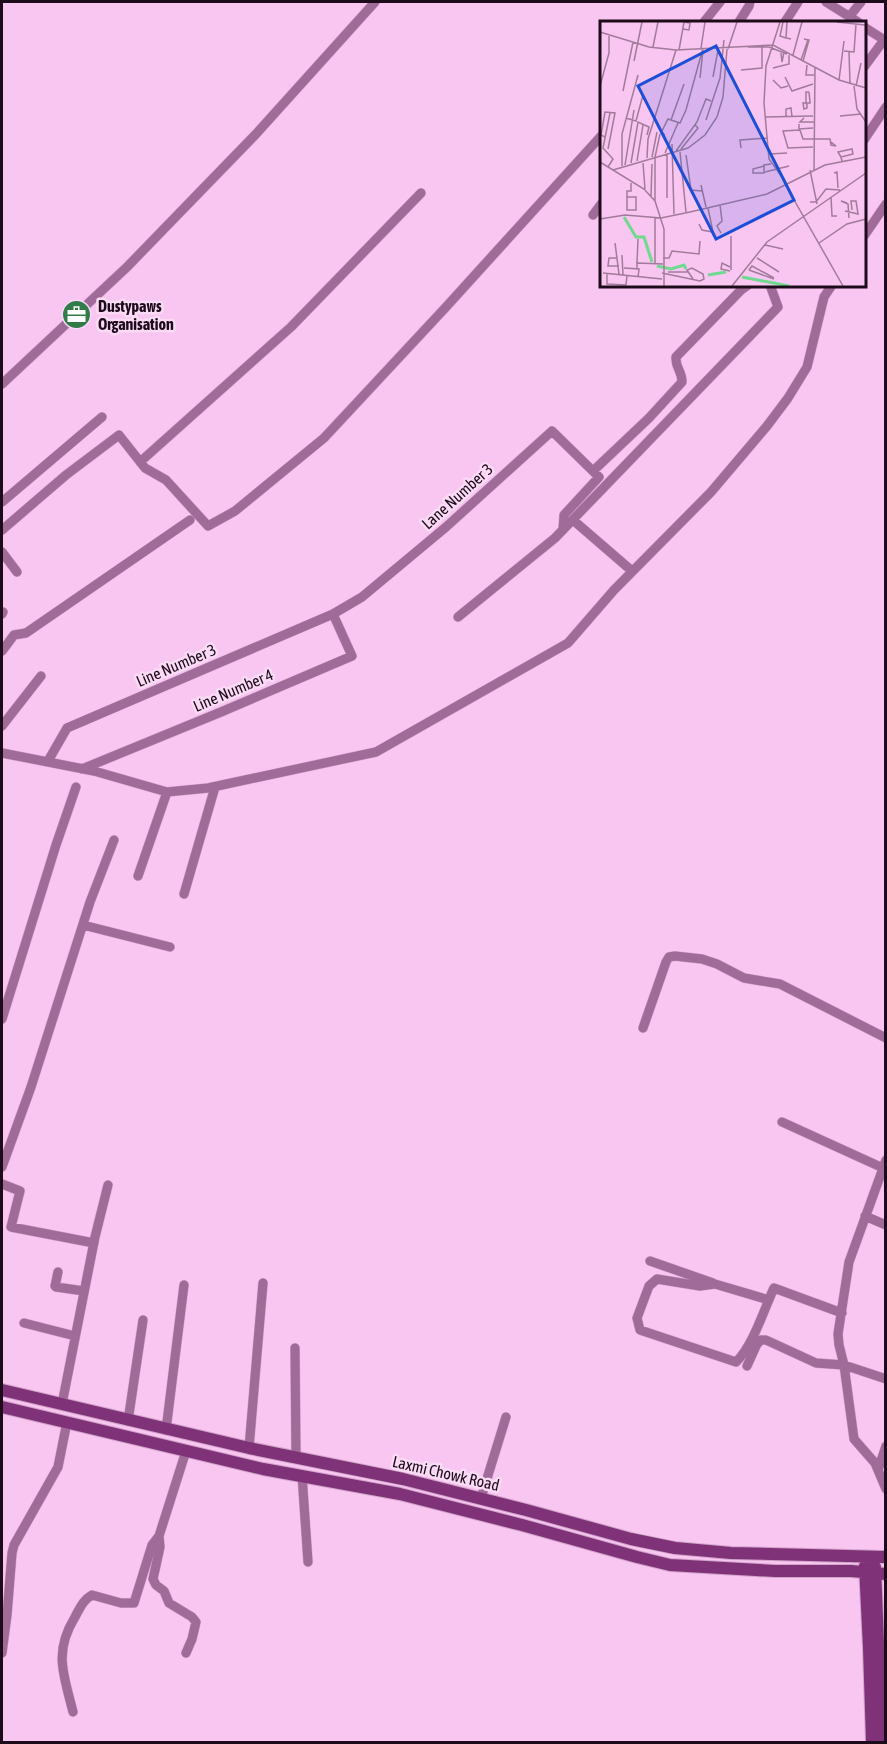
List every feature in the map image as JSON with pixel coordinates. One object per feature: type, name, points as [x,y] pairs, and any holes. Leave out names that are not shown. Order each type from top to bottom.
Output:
[{"type":"main road","name":"Laxmi Chowk Road","points":[[2,1390],[166,1430],[402,1479],[482,1498],[631,1539],[675,1548],[875,1556]]},
{"type":"main road","points":[[62,1404],[63,1421]]},
{"type":"main road","name":"Laxmi Chowk Road","points":[[2,1407],[280,1472],[400,1494],[670,1565],[875,1573]]},
{"type":"main road","points":[[280,1472],[289,1457]]},
{"type":"main road","points":[[875,1556],[882,1743]]},
{"type":"main road","points":[[872,1743],[869,1648],[875,1573]]},
{"type":"street","points":[[2,384],[127,267],[256,134],[375,2]]},
{"type":"street","points":[[705,21],[720,2]]},
{"type":"street","points":[[740,21],[750,2]]},
{"type":"street","points":[[786,21],[798,2]]},
{"type":"street","points":[[826,2],[856,21]]},
{"type":"street","points":[[849,17],[861,2]]},
{"type":"street","points":[[866,28],[885,40],[866,65]]},
{"type":"street","points":[[866,137],[885,107]]},
{"type":"street","points":[[2,530],[66,475],[119,435],[145,468],[166,480],[208,526],[235,511],[324,438],[600,137]]},
{"type":"street","points":[[140,462],[291,327],[421,193]]},
{"type":"street","points":[[866,233],[885,204]]},
{"type":"street","points":[[592,215],[600,205]]},
{"type":"street","points":[[563,530],[564,515],[599,477],[593,471],[649,418],[682,382],[682,374],[676,364],[676,357],[747,286]]},
{"type":"street","points":[[458,617],[555,538],[778,308],[770,286]]},
{"type":"street","points":[[2,753],[82,769],[167,792],[215,787],[376,752],[568,643],[614,590],[711,492],[788,398],[807,367],[824,297],[831,286]]},
{"type":"street","points":[[2,502],[102,417]]},
{"type":"street","name":"Lane Number 3","points":[[333,614],[362,597],[446,527],[552,431],[593,471]]},
{"type":"street","points":[[2,651],[14,635],[26,633],[190,520]]},
{"type":"street","points":[[573,520],[632,571]]},
{"type":"street","points":[[2,552],[17,572]]},
{"type":"street","name":"Line Number 3","points":[[48,761],[67,728],[333,614]]},
{"type":"street","name":"Line Number 4","points":[[82,769],[352,656],[333,614]]},
{"type":"street","points":[[2,726],[41,676]]},
{"type":"street","points":[[2,1019],[76,787]]},
{"type":"street","points":[[184,894],[215,787]]},
{"type":"street","points":[[138,876],[167,792]]},
{"type":"street","points":[[2,1167],[31,1087],[82,925],[114,840]]},
{"type":"street","points":[[82,925],[170,947]]},
{"type":"street","points":[[643,1028],[666,962],[669,957],[675,956],[702,959],[744,978],[780,984],[885,1038]]},
{"type":"street","points":[[782,1122],[884,1164],[849,1262],[838,1334],[854,1438],[875,1463],[885,1489]]},
{"type":"street","points":[[2,1184],[20,1191],[11,1227],[94,1244]]},
{"type":"street","points":[[62,1404],[108,1185]]},
{"type":"street","points":[[865,1216],[885,1225]]},
{"type":"street","points":[[650,1261],[769,1300]]},
{"type":"street","points":[[58,1272],[54,1286],[84,1291]]},
{"type":"street","points":[[715,1284],[700,1286],[657,1279],[649,1286],[637,1318],[640,1330],[736,1362],[745,1354],[774,1288],[842,1313]]},
{"type":"street","points":[[249,1448],[262,1283]]},
{"type":"street","points":[[166,1430],[184,1285]]},
{"type":"street","points":[[129,1421],[143,1320]]},
{"type":"street","points":[[24,1323],[75,1336]]},
{"type":"street","points":[[747,1366],[757,1344],[761,1340],[766,1340],[816,1363],[844,1365],[885,1379]]},
{"type":"street","points":[[289,1457],[295,1348]]},
{"type":"street","points":[[482,1498],[506,1417]]},
{"type":"street","points":[[2,1653],[14,1545],[58,1467],[63,1421]]},
{"type":"street","points":[[878,1470],[885,1446]]},
{"type":"street","points":[[73,1712],[61,1663],[63,1645],[70,1624],[86,1599],[92,1595],[121,1603],[134,1603],[152,1545],[159,1536],[186,1451]]},
{"type":"street","points":[[302,1475],[308,1562]]},
{"type":"street","points":[[159,1536],[160,1547],[153,1579],[156,1585],[164,1591],[169,1603],[196,1622],[186,1653]]},
{"type":"place","name":"Dustypaws Organisation","points":[[77,315]]}]
